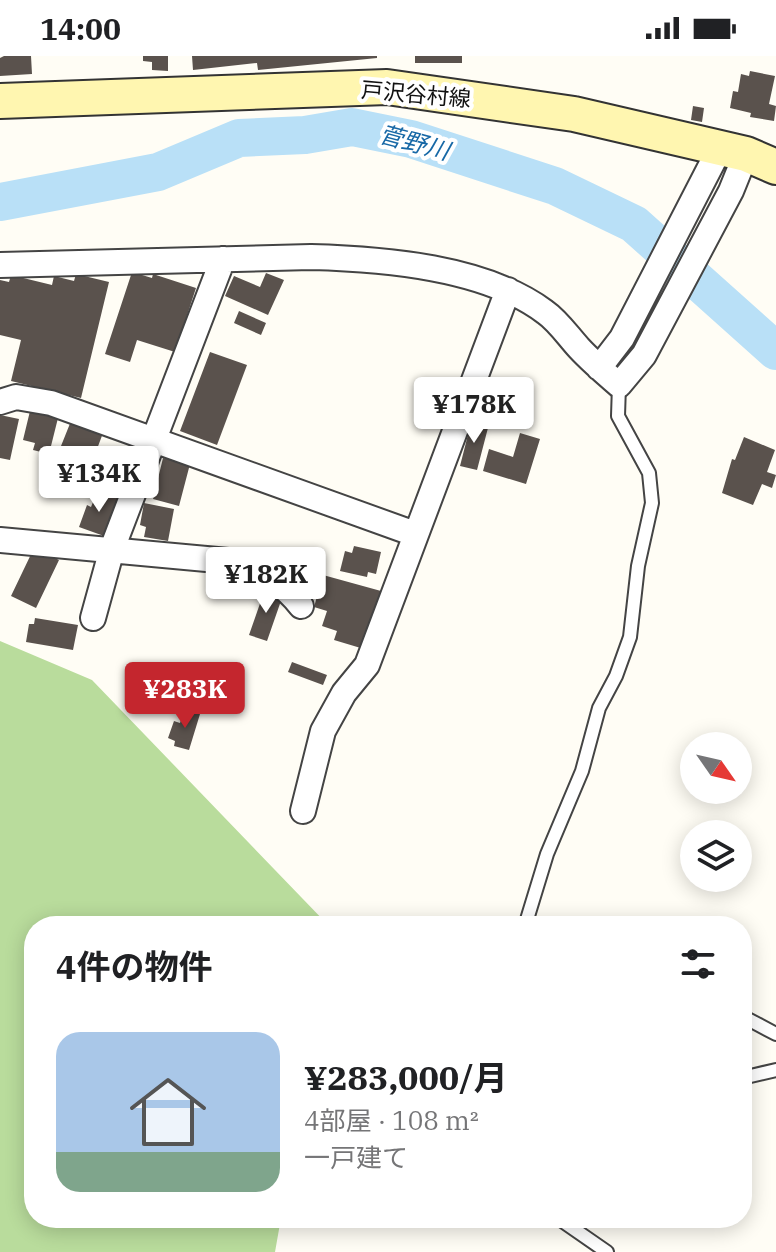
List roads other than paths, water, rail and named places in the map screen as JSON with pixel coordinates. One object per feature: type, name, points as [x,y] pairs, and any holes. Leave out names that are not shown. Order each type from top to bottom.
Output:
[{"type":"main road","name":"戸沢谷村線","points":[[0,101],[387,87],[574,114],[737,161]]},
{"type":"street","points":[[0,265],[361,258],[457,274],[496,284],[547,313],[619,385],[644,355],[731,191],[737,161]]},
{"type":"street","points":[[599,368],[622,338],[737,161]]},
{"type":"street","points":[[93,618],[112,549],[223,259]]},
{"type":"street","points":[[303,811],[323,731],[344,693],[367,665],[508,290]]},
{"type":"street","points":[[0,402],[16,397],[51,403],[415,534]]},
{"type":"street","points":[[0,540],[239,562],[274,579],[289,590],[301,606]]},
{"type":"lane","points":[[528,916],[547,854],[582,771],[599,708],[616,676],[630,637],[638,566],[652,503],[649,473],[618,416],[619,385]]},
{"type":"lane","points":[[752,1021],[776,1034]]},
{"type":"lane","points":[[752,1076],[776,1070]]},
{"type":"lane","points":[[572,1228],[607,1252]]},
{"type":"waterway","name":"菅野川","points":[[0,202],[158,172],[239,138],[305,135],[352,127],[411,139],[555,186],[634,224],[776,351]]}]
